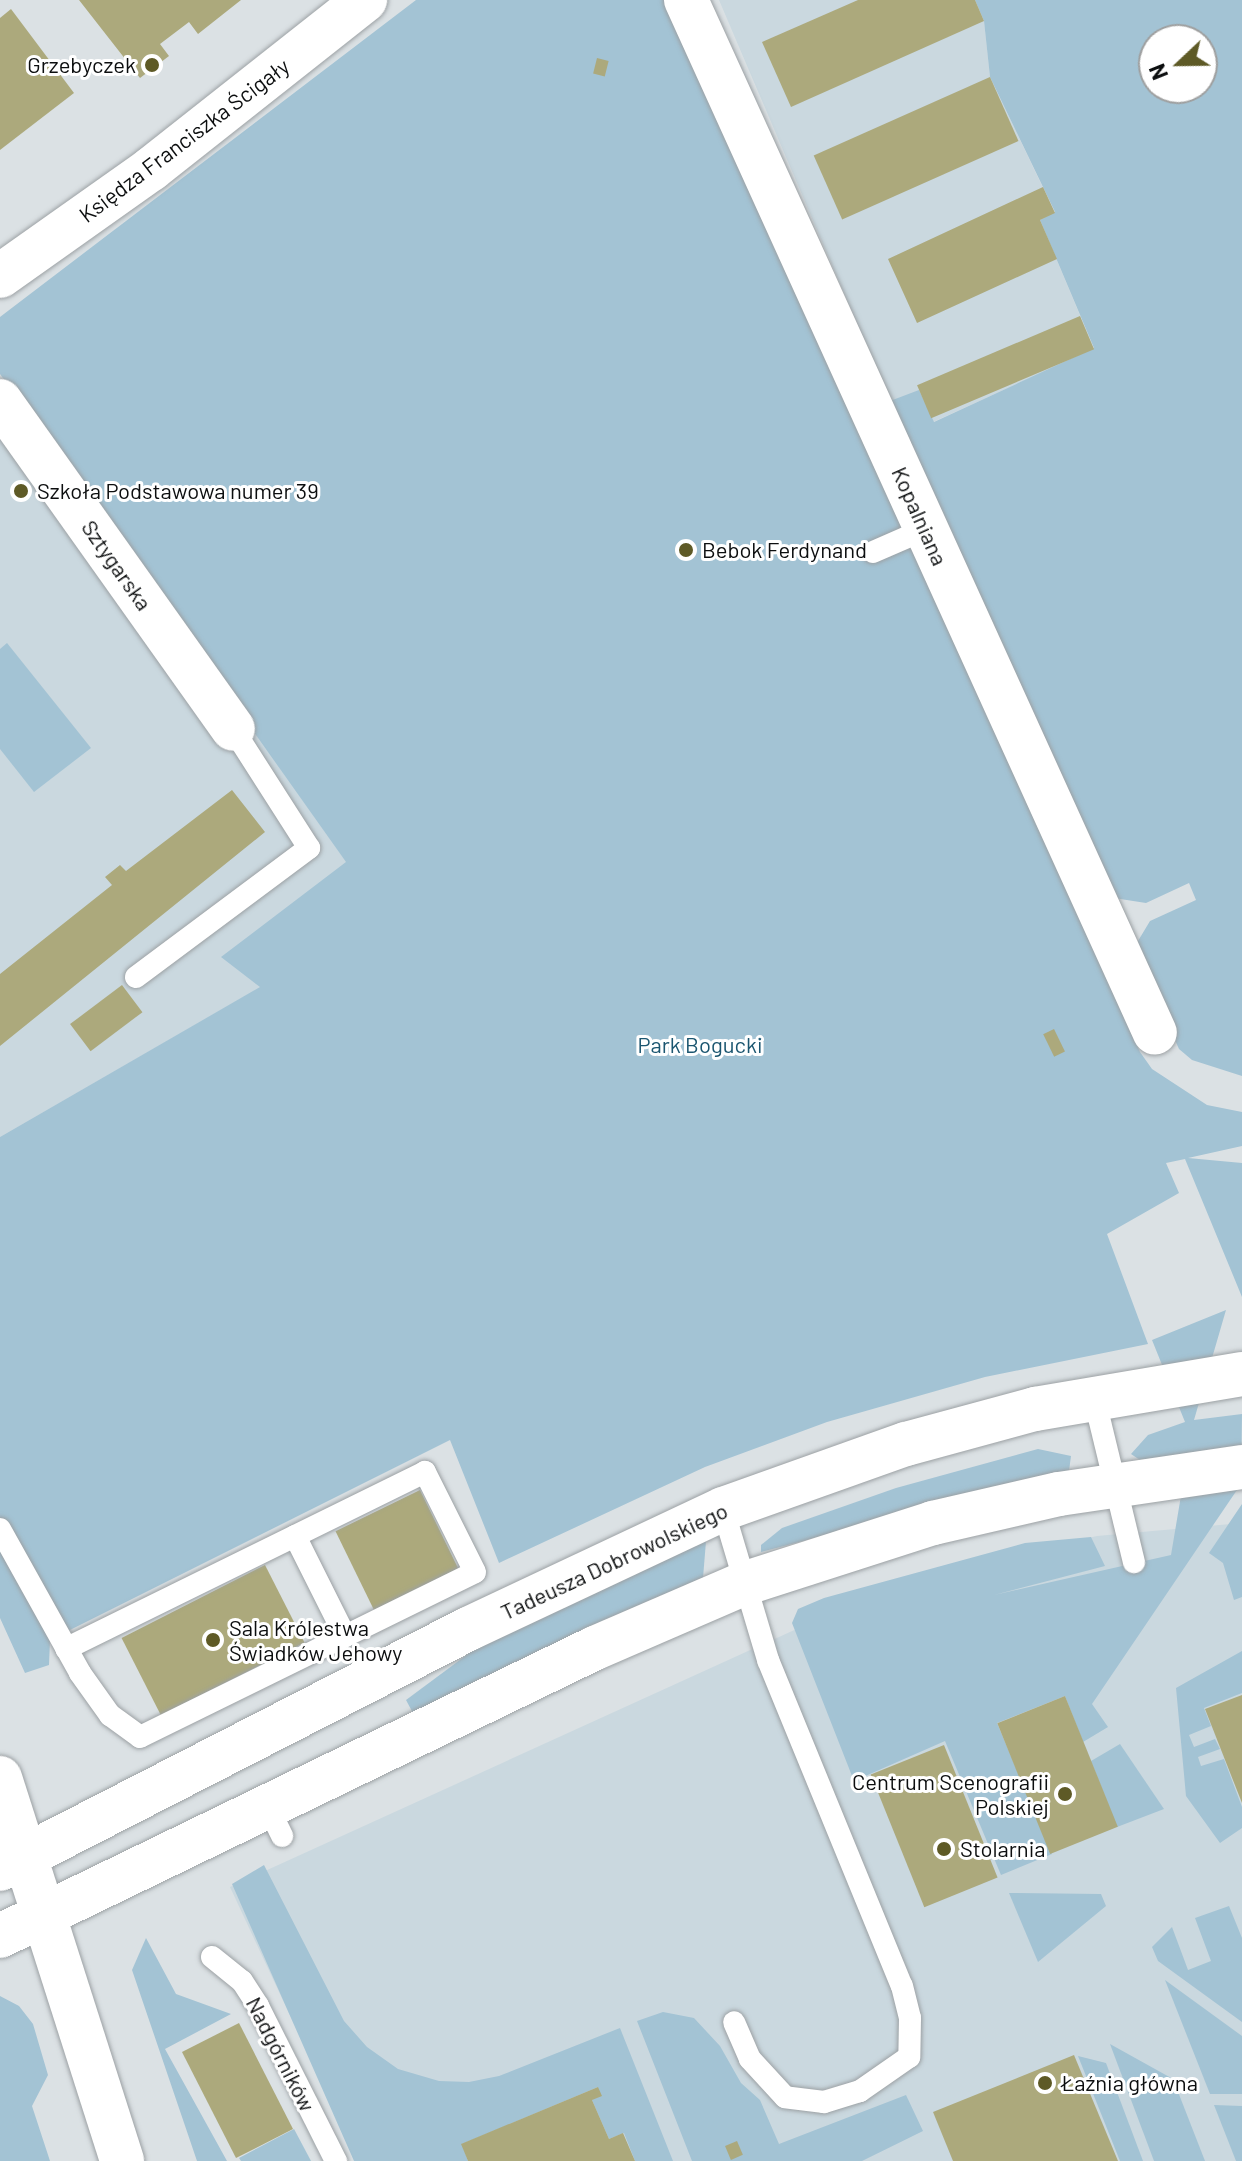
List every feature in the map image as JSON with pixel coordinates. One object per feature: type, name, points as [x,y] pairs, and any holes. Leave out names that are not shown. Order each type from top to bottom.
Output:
[{"type":"street","name":"Księdza Franciszka Ścigały","points":[[0,276],[151,169],[365,0]]},
{"type":"street","name":"Kopalniana","points":[[686,0],[1155,1033]]},
{"type":"street","name":"Sztygarska","points":[[0,401],[233,729]]},
{"type":"street","name":"Tadeusza Dobrowolskiego","points":[[13,1862],[468,1629],[723,1509],[906,1444],[1094,1397],[1242,1374]]},
{"type":"street","points":[[0,1936],[276,1823],[595,1648],[743,1584],[933,1523],[1112,1485],[1242,1467]]},
{"type":"street","points":[[0,1778],[13,1862],[45,1915],[122,2161]]},
{"type":"lane","points":[[873,552],[926,529]]},
{"type":"lane","points":[[136,977],[309,848],[233,729]]},
{"type":"lane","points":[[1094,1397],[1112,1485],[1134,1562]]},
{"type":"lane","points":[[0,1529],[66,1649],[110,1715],[140,1737],[475,1572],[425,1472],[66,1649]]},
{"type":"lane","points":[[723,1509],[768,1660],[902,1986],[910,2018],[909,2057],[848,2095],[824,2102],[785,2097],[750,2059],[734,2022]]},
{"type":"lane","points":[[295,1536],[345,1636]]},
{"type":"lane","name":"Nadgórników","points":[[212,1957],[242,1981],[258,2006],[336,2161]]},
{"type":"shaded area","points":[[719,0],[975,0],[984,21],[990,77],[1055,213],[1040,220],[1094,349],[933,422],[890,401]]},
{"type":"shaded area","points":[[0,429],[246,720],[347,863],[222,957],[261,987],[0,1137]]},
{"type":"shaded area","points":[[1242,1523],[1242,2161],[358,2161],[230,1887],[904,1580],[1097,1536]]},
{"type":"green space","name":"Park Bogucki","points":[[416,0],[669,0],[1140,1052],[1152,1069],[1207,1105],[1242,1112],[1242,1146],[1188,1158],[1242,1163],[1242,1297],[1185,1159],[1166,1163],[1179,1193],[1107,1234],[1148,1344],[985,1377],[827,1422],[705,1467],[499,1563],[450,1440],[50,1640],[49,1665],[25,1673],[0,1618],[0,1137],[260,987],[221,957],[346,862],[0,374],[0,317]]},
{"type":"green space","points":[[975,0],[1242,0],[1242,1076],[1192,1060],[1179,1049],[1139,960],[1138,941],[1150,921],[1196,900],[1189,883],[1146,903],[1114,898],[890,401],[919,390],[934,422],[1094,348],[1040,220],[1055,212],[990,77],[984,21]]},
{"type":"green space","points":[[7,643],[91,748],[34,792],[0,749],[0,649]]},
{"type":"green space","points":[[1226,1310],[1194,1420],[1242,1414],[1241,1484],[1092,1704],[1108,1727],[1083,1742],[1065,1696],[997,1723],[1052,1854],[1001,1875],[945,1741],[854,1781],[792,1623],[798,1609],[824,1598],[1025,1543],[1091,1537],[1105,1566],[994,1595],[1171,1555],[1188,1454],[1140,1460],[1131,1454],[1148,1435],[1185,1422],[1152,1340]]},
{"type":"green space","points":[[1038,1449],[1071,1456],[1069,1471],[761,1552],[761,1545],[782,1528],[896,1488]]},
{"type":"green space","points":[[1242,1504],[1242,1597],[1234,1600],[1223,1563],[1209,1553]]},
{"type":"green space","points":[[706,1541],[703,1578],[414,1715],[406,1700],[476,1648]]},
{"type":"green space","points":[[1242,1651],[1242,1693],[1204,1708],[1211,1726],[1189,1735],[1194,1747],[1215,1739],[1220,1749],[1198,1757],[1201,1766],[1224,1759],[1242,1807],[1242,1828],[1220,1843],[1186,1796],[1176,1688]]},
{"type":"green space","points":[[1120,1744],[1164,1809],[1117,1827],[1091,1761]]},
{"type":"green space","points":[[264,1865],[344,2021],[367,2047],[398,2069],[439,2081],[469,2082],[499,2076],[620,2028],[673,2161],[635,2161],[624,2133],[609,2139],[592,2100],[598,2087],[462,2144],[468,2161],[354,2161],[232,1884]]},
{"type":"green space","points":[[1009,1893],[1101,1894],[1106,1906],[1038,1962]]},
{"type":"green space","points":[[1229,1906],[1242,1938],[1242,2022],[1158,1961],[1152,1947],[1172,1927],[1188,1970],[1211,1961],[1195,1918]]},
{"type":"green space","points":[[146,1938],[176,1994],[231,2014],[165,2049],[227,2161],[197,2161],[132,1970]]},
{"type":"green space","points":[[1165,1980],[1242,2036],[1242,2094],[1210,2094]]},
{"type":"green space","points":[[0,1996],[19,2006],[33,2024],[48,2075],[32,2106],[50,2161],[0,2161]]},
{"type":"green space","points":[[663,2012],[694,2018],[720,2046],[741,2083],[760,2100],[779,2144],[906,2095],[923,2131],[862,2161],[692,2161],[637,2021]]},
{"type":"green space","points":[[1110,2044],[1173,2079],[1205,2161],[1154,2161]]},
{"type":"green space","points":[[1078,2056],[1106,2063],[1143,2161],[1120,2161]]},
{"type":"green space","points":[[1214,2105],[1242,2106],[1242,2161],[1236,2161]]},
{"type":"green space","points":[[294,2129],[311,2161],[241,2161],[239,2158]]},
{"type":"building","points":[[79,0],[241,0],[198,34],[189,22],[160,44],[169,56],[140,78]]},
{"type":"building","points":[[858,0],[975,0],[984,21],[791,107],[762,42]]},
{"type":"building","points":[[11,9],[74,93],[0,150],[0,18]]},
{"type":"building","points":[[597,58],[609,61],[605,76],[593,74]]},
{"type":"building","points":[[990,77],[1018,141],[842,219],[814,156]]},
{"type":"building","points":[[1043,187],[1055,213],[1040,220],[1057,259],[917,323],[888,259]]},
{"type":"building","points":[[1080,316],[1094,349],[931,418],[917,385]]},
{"type":"building","points":[[232,790],[265,832],[0,1046],[0,974],[112,885],[105,877],[120,865],[126,871]]},
{"type":"building","points":[[122,985],[142,1012],[91,1051],[70,1024]]},
{"type":"building","points":[[1054,1029],[1065,1051],[1054,1057],[1043,1034]]},
{"type":"building","points":[[420,1490],[459,1571],[375,1612],[336,1531]]},
{"type":"building","name":"Sala Królestwa Świadków Jehowy","points":[[265,1565],[304,1643],[161,1716],[122,1638]]},
{"type":"building","points":[[1242,1695],[1242,1803],[1205,1709]]},
{"type":"building","name":"Centrum Scenografii Polskiej","points":[[1065,1696],[1118,1827],[1050,1854],[997,1723]]},
{"type":"building","name":"Stolarnia","points":[[944,1745],[998,1878],[924,1907],[871,1775]]},
{"type":"building","points":[[239,2023],[293,2129],[236,2158],[182,2052]]},
{"type":"building","name":"Łaźnia główna","points":[[1074,2055],[1118,2161],[953,2161],[933,2112]]},
{"type":"building","points":[[598,2087],[602,2096],[592,2100],[609,2139],[623,2133],[635,2161],[468,2161],[461,2144]]},
{"type":"building","points":[[737,2141],[743,2155],[731,2160],[725,2146]]},
{"type":"place","name":"Grzebyczek","points":[[152,65]]},
{"type":"place","name":"Szkoła Podstawowa numer 39","points":[[21,491]]},
{"type":"place","name":"Bebok Ferdynand","points":[[686,550]]},
{"type":"place","name":"Sala Królestwa Świadków Jehowy","points":[[213,1640]]},
{"type":"place","name":"Centrum Scenografii Polskiej","points":[[1065,1794]]},
{"type":"place","name":"Stolarnia","points":[[944,1849]]},
{"type":"place","name":"Łaźnia główna","points":[[1045,2083]]}]
